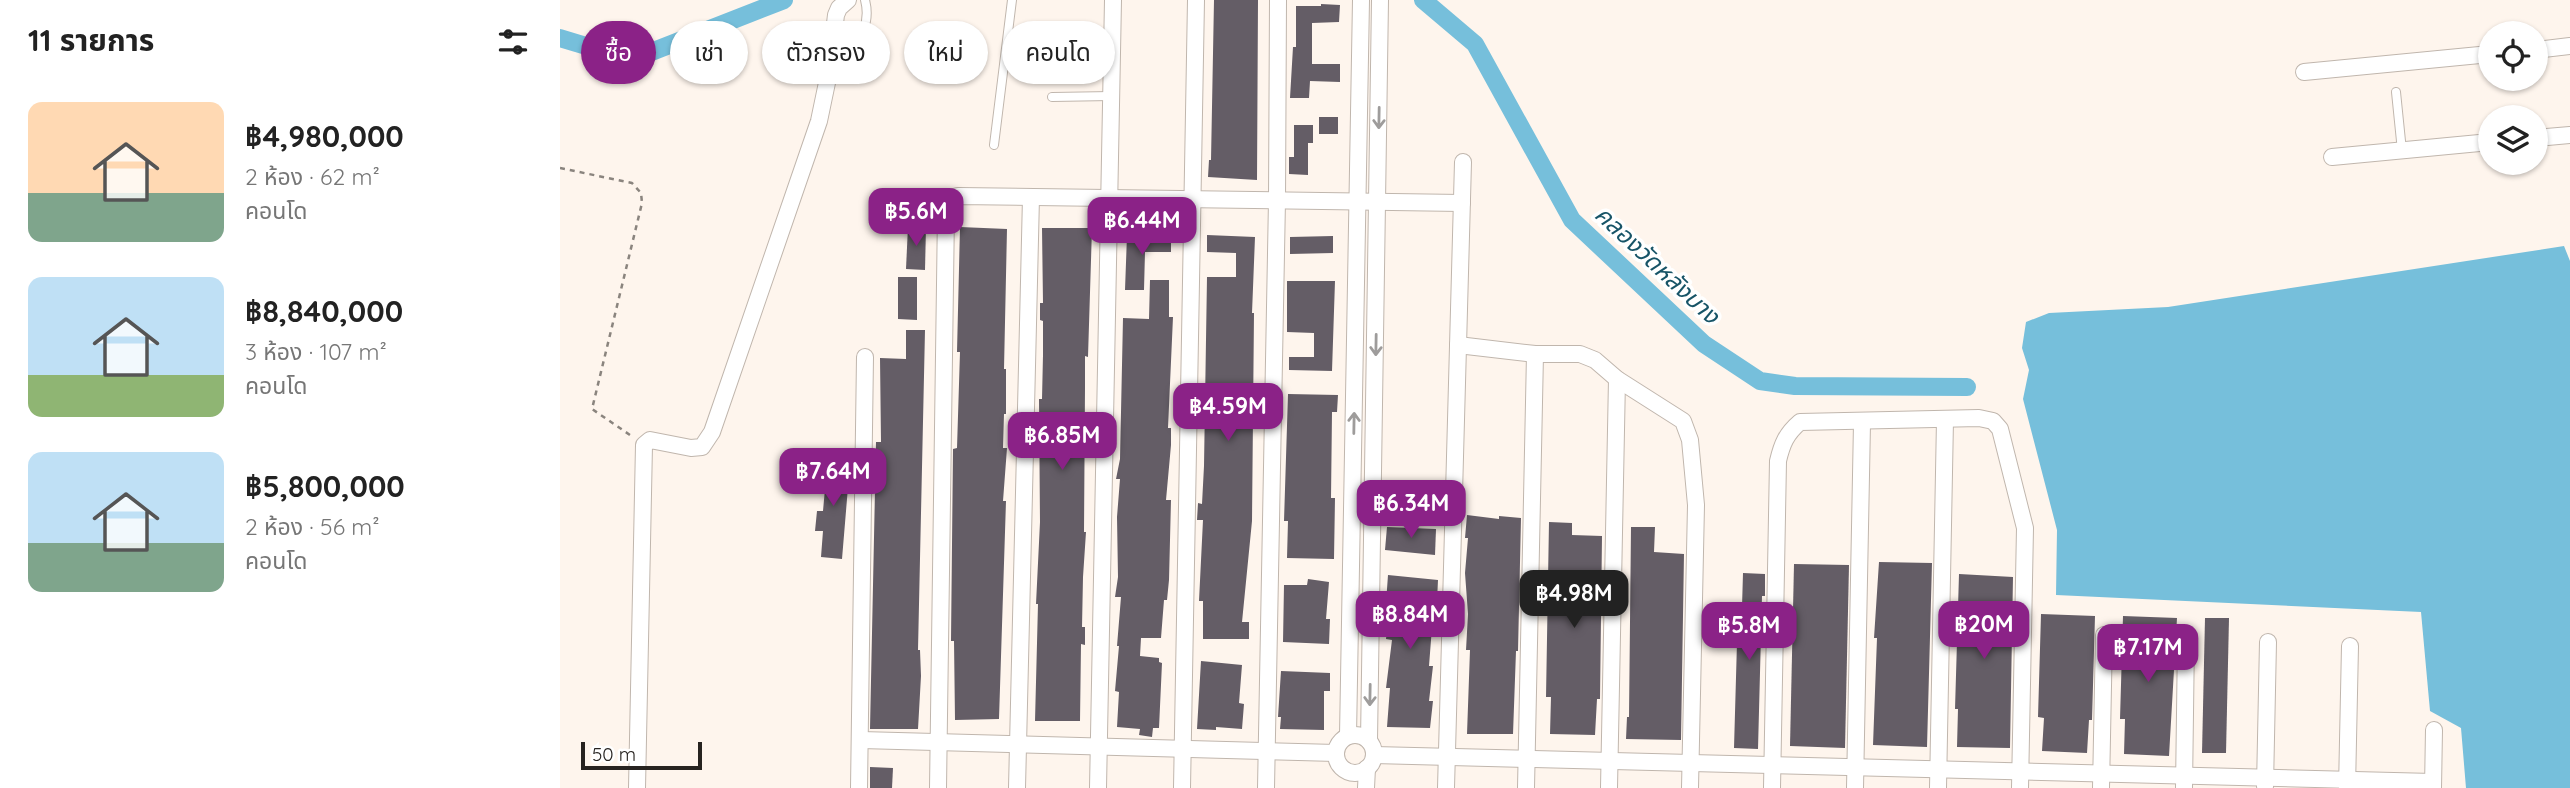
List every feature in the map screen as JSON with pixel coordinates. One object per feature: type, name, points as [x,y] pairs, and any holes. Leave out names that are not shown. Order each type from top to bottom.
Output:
[{"type":"street","points":[[637,788],[644,445],[650,440],[691,449],[702,447],[712,432],[819,121],[829,73],[835,15],[848,0]]},
{"type":"street","points":[[1098,788],[1113,0]]},
{"type":"street","points":[[1182,788],[1196,0]]},
{"type":"street","points":[[1266,788],[1278,0]]},
{"type":"street","points":[[1348,736],[1361,0]]},
{"type":"street","points":[[1366,788],[1370,755],[1380,0]]},
{"type":"street","points":[[2548,49],[2570,46]]},
{"type":"street","points":[[2304,72],[2478,55]]},
{"type":"street","points":[[1361,75],[1380,73]]},
{"type":"street","points":[[2548,137],[2570,135]]},
{"type":"street","points":[[2332,157],[2478,143]]},
{"type":"street","points":[[1446,788],[1463,162]]},
{"type":"street","points":[[1017,788],[1031,197]]},
{"type":"street","points":[[938,788],[946,212],[950,198],[1462,203]]},
{"type":"street","points":[[1458,345],[1535,354],[1580,355],[1595,360],[1617,379],[1683,421],[1690,440],[1696,505],[1690,788]]},
{"type":"street","points":[[1526,788],[1535,354]]},
{"type":"street","points":[[859,788],[865,357]]},
{"type":"street","points":[[1609,788],[1617,379]]},
{"type":"street","points":[[1772,788],[1778,461],[1781,446],[1788,433],[1800,422],[1862,423],[1979,418],[1993,421],[2000,429],[2019,495],[2025,528],[2021,780]]},
{"type":"street","points":[[1938,788],[1945,420]]},
{"type":"street","points":[[1855,788],[1862,423]]},
{"type":"street","points":[[1353,472],[1373,470]]},
{"type":"street","points":[[2101,781],[2104,635]]},
{"type":"street","points":[[2184,782],[2186,639]]},
{"type":"street","points":[[2265,783],[2268,642]]},
{"type":"street","points":[[2347,784],[2350,646]]},
{"type":"street","points":[[1370,755],[1938,769],[2021,780],[2433,785],[2434,730]]},
{"type":"street","points":[[1348,736],[1359,736],[1370,755],[1358,773],[1348,780],[1339,765],[1336,753],[1339,743],[1348,736]]},
{"type":"street","points":[[861,740],[1336,753]]},
{"type":"lane","points":[[865,0],[866,21]]},
{"type":"lane","points":[[994,145],[1012,0]]},
{"type":"lane","points":[[2396,92],[2402,151]]},
{"type":"lane","points":[[1052,97],[1111,96]]},
{"type":"path","points":[[560,169],[632,183],[641,193],[642,203],[592,409],[644,445]]},
{"type":"water","points":[[2564,246],[2570,261],[2570,788],[2466,788],[2461,728],[2430,711],[2421,612],[2056,595],[2057,530],[2023,399],[2029,370],[2022,348],[2026,322],[2049,313],[2168,307]]},
{"type":"building","points":[[1214,0],[1258,0],[1257,180],[1208,177],[1211,160]]},
{"type":"building","points":[[1340,5],[1339,22],[1312,23],[1312,64],[1340,64],[1340,82],[1310,81],[1309,98],[1290,98],[1293,47],[1296,47],[1296,6]]},
{"type":"building","points":[[1319,117],[1338,117],[1338,134],[1319,134]]},
{"type":"building","points":[[1294,125],[1313,125],[1313,143],[1308,143],[1308,175],[1289,174],[1289,157],[1294,157]]},
{"type":"building","points":[[908,226],[926,227],[925,270],[906,269]]},
{"type":"building","points":[[960,227],[1007,229],[1004,369],[1006,414],[1003,448],[1007,448],[1003,501],[1006,501],[999,719],[955,720],[954,641],[951,641],[953,449],[957,448],[960,352],[957,352]]},
{"type":"building","points":[[1042,228],[1092,228],[1088,357],[1085,356],[1086,532],[1082,627],[1085,627],[1085,645],[1081,644],[1080,721],[1035,721],[1040,522],[1039,399],[1042,399],[1043,355],[1043,321],[1040,320],[1040,303],[1043,303]]},
{"type":"building","points":[[1127,235],[1171,235],[1171,252],[1145,252],[1144,290],[1125,290]]},
{"type":"building","points":[[1207,235],[1255,237],[1252,313],[1252,521],[1242,622],[1249,622],[1249,639],[1203,639],[1203,601],[1199,601],[1203,520],[1197,520],[1198,503],[1202,504],[1204,466],[1207,277],[1236,277],[1236,253],[1207,252]]},
{"type":"building","points":[[1333,236],[1333,253],[1290,254],[1290,237]]},
{"type":"building","points":[[898,277],[917,277],[917,320],[898,319]]},
{"type":"building","points":[[1150,280],[1169,280],[1169,317],[1173,317],[1168,428],[1171,428],[1171,445],[1166,500],[1171,500],[1169,580],[1167,600],[1164,600],[1161,638],[1141,638],[1140,656],[1159,658],[1162,663],[1159,728],[1153,728],[1152,737],[1139,735],[1140,729],[1117,727],[1119,692],[1115,691],[1121,597],[1115,597],[1118,577],[1117,517],[1120,479],[1116,479],[1120,459],[1123,318],[1149,319]]},
{"type":"building","points":[[1287,281],[1335,281],[1332,371],[1289,370],[1289,357],[1314,357],[1314,333],[1287,332]]},
{"type":"building","points":[[906,330],[925,330],[918,729],[870,729],[876,442],[881,442],[880,358],[906,359]]},
{"type":"building","points":[[1288,394],[1338,395],[1337,412],[1332,412],[1331,498],[1335,498],[1334,559],[1287,558],[1288,521],[1284,521]]},
{"type":"building","points":[[824,455],[846,457],[844,486],[848,487],[842,559],[821,557],[823,531],[815,531],[817,511],[823,511],[826,478],[823,477]]},
{"type":"building","points":[[1467,515],[1499,519],[1499,516],[1521,518],[1513,734],[1467,734],[1470,650],[1466,650]]},
{"type":"building","points":[[1549,522],[1572,523],[1572,535],[1602,536],[1600,699],[1597,699],[1595,735],[1550,734],[1551,697],[1546,697]]},
{"type":"building","points":[[1387,527],[1436,529],[1435,555],[1385,550]]},
{"type":"building","points":[[1631,527],[1655,527],[1654,552],[1684,554],[1681,740],[1626,739],[1629,717]]},
{"type":"building","points":[[1879,562],[1932,563],[1927,747],[1873,745],[1877,638],[1874,638]]},
{"type":"building","points":[[1794,564],[1849,565],[1845,748],[1790,746]]},
{"type":"building","points":[[1743,573],[1765,574],[1765,596],[1762,596],[1758,749],[1734,748],[1738,607],[1742,607]]},
{"type":"building","points":[[1959,574],[2013,577],[2010,748],[1957,747],[1958,709],[1955,709]]},
{"type":"building","points":[[1388,575],[1438,580],[1429,666],[1433,666],[1429,701],[1433,701],[1430,728],[1387,727],[1390,688],[1386,688],[1392,640],[1386,639],[1390,603],[1386,603]]},
{"type":"building","points":[[1308,579],[1329,582],[1326,619],[1330,619],[1329,644],[1283,642],[1284,585],[1307,585]]},
{"type":"building","points":[[2041,614],[2095,616],[2092,720],[2089,720],[2087,753],[2042,751],[2044,718],[2038,717]]},
{"type":"building","points":[[2123,616],[2177,618],[2169,756],[2124,754],[2125,719],[2120,719]]},
{"type":"building","points":[[2205,618],[2229,618],[2226,753],[2202,753]]},
{"type":"building","points":[[1201,661],[1242,665],[1239,703],[1244,704],[1242,729],[1197,729]]},
{"type":"building","points":[[1281,671],[1330,673],[1330,691],[1324,691],[1324,730],[1280,729],[1281,717],[1278,717]]},
{"type":"building","points":[[870,767],[893,768],[892,788],[870,788]]},
{"type":"waterway","name":"คลองวัดหลังบาง","points":[[560,38],[616,55],[641,56],[784,0]]},
{"type":"waterway","name":"คลองวัดหลังบาง","points":[[1423,0],[1475,44],[1572,220],[1704,344],[1760,381],[1795,386],[1967,387]]}]
